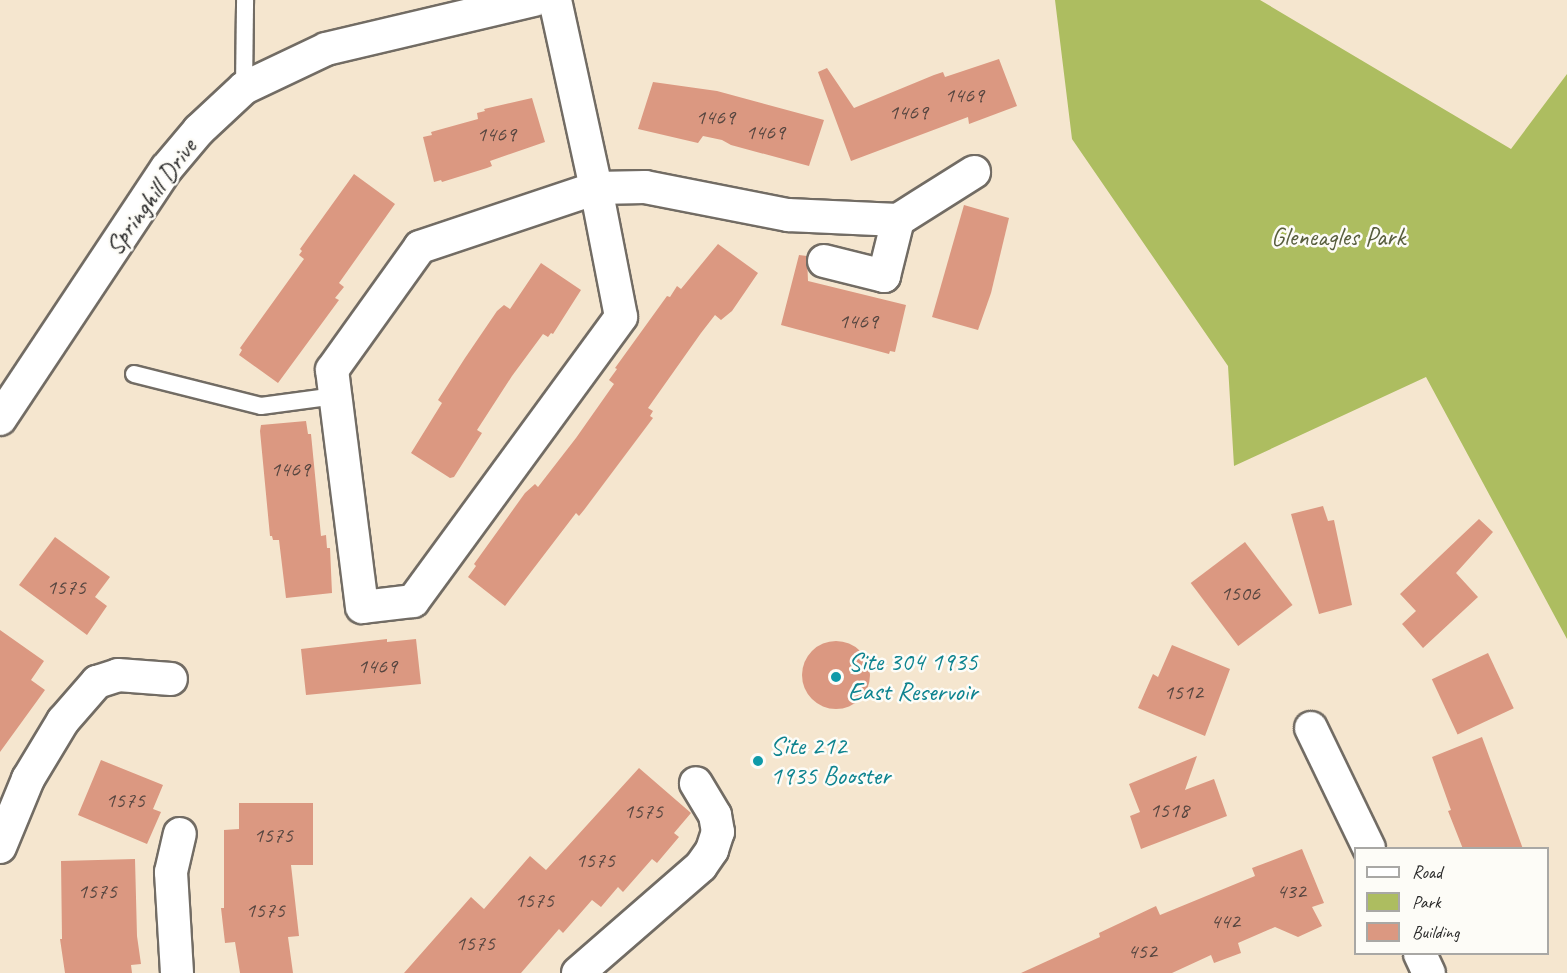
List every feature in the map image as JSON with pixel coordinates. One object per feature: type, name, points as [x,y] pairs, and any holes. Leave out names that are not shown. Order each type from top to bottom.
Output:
[{"type":"street","name":"Springhill Drive","points":[[0,419],[167,168],[199,130],[244,88],[326,49],[534,0]]},
{"type":"street","points":[[555,0],[596,188],[621,317],[413,601],[362,608],[332,370],[420,247],[596,188],[645,187],[788,215],[898,220],[974,172]]},
{"type":"street","points":[[824,261],[884,276],[898,220]]},
{"type":"street","points":[[0,846],[28,779],[63,721],[97,682],[118,675],[171,679]]},
{"type":"street","points":[[1311,728],[1368,847]]},
{"type":"street","points":[[578,973],[701,866],[712,850],[718,832],[715,815],[696,783]]},
{"type":"street","points":[[177,973],[171,872],[180,834]]},
{"type":"lane","points":[[244,88],[245,0]]},
{"type":"lane","points":[[134,374],[261,406],[335,396]]},
{"type":"green space","name":"Gleneagles Park","points":[[1055,0],[1260,0],[1511,149],[1567,74],[1567,639],[1426,377],[1234,466],[1228,366],[1072,139]]},
{"type":"building","points":[[999,59],[1017,106],[969,124],[968,117],[851,161],[818,72],[827,68],[854,108],[934,75],[943,72],[945,77]]},
{"type":"building","points":[[653,82],[717,91],[824,120],[809,166],[731,145],[722,140],[703,136],[698,143],[638,129]]},
{"type":"building","points":[[532,98],[545,142],[490,161],[492,166],[487,168],[442,182],[441,180],[434,182],[423,137],[432,135],[431,132],[478,119],[477,113],[485,111],[484,109]]},
{"type":"building","points":[[354,174],[395,204],[339,283],[344,287],[335,298],[339,300],[278,383],[239,355],[242,350],[240,348],[304,259],[299,255],[302,251],[300,249]]},
{"type":"building","points":[[964,205],[1009,218],[991,293],[978,330],[932,317]]},
{"type":"building","points":[[718,244],[758,273],[732,311],[721,320],[715,315],[701,333],[648,408],[653,411],[650,416],[653,418],[584,510],[579,516],[576,513],[505,606],[468,577],[476,566],[474,564],[525,493],[535,484],[538,487],[576,438],[614,384],[609,380],[617,369],[615,368],[667,296],[670,297],[677,286],[681,289]]},
{"type":"building","points":[[799,255],[807,256],[808,281],[906,305],[895,352],[890,351],[889,354],[781,325]]},
{"type":"building","points":[[541,263],[581,290],[553,334],[551,333],[548,337],[543,334],[512,376],[477,430],[482,433],[454,477],[450,478],[411,453],[442,403],[438,400],[497,311],[504,305],[510,309]]},
{"type":"building","points":[[306,421],[308,434],[311,434],[321,536],[326,535],[327,548],[330,548],[332,593],[286,598],[279,540],[273,540],[270,536],[260,431],[261,425]]},
{"type":"building","points":[[1323,506],[1328,521],[1334,520],[1352,605],[1319,614],[1291,514]]},
{"type":"building","points":[[1479,519],[1493,532],[1456,573],[1478,597],[1423,648],[1402,624],[1416,611],[1400,594]]},
{"type":"building","points":[[55,537],[110,577],[95,597],[107,606],[87,635],[19,585]]},
{"type":"building","points":[[1245,542],[1293,605],[1238,646],[1191,583]]},
{"type":"building","points":[[0,630],[44,661],[31,680],[45,690],[0,752]]},
{"type":"building","points":[[387,639],[387,642],[416,639],[421,684],[306,695],[301,649]]},
{"type":"building","name":"Site 304 1935 East Reservoir","points":[[836,641],[849,644],[860,651],[867,662],[870,675],[867,688],[860,699],[849,706],[836,709],[823,706],[812,699],[805,688],[802,675],[805,662],[812,651],[823,644]]},
{"type":"building","points":[[1172,645],[1230,669],[1205,736],[1138,708],[1153,674],[1158,677]]},
{"type":"building","points":[[1488,653],[1514,708],[1458,734],[1432,679]]},
{"type":"building","points":[[1482,737],[1522,847],[1462,847],[1448,811],[1451,810],[1432,757]]},
{"type":"building","points":[[1197,756],[1185,790],[1214,779],[1227,816],[1141,849],[1130,816],[1140,812],[1129,784]]},
{"type":"building","points":[[101,760],[163,785],[153,809],[161,812],[147,844],[78,815]]},
{"type":"building","points":[[639,768],[691,813],[674,833],[679,837],[657,863],[652,859],[623,892],[618,887],[601,907],[592,900],[563,933],[559,929],[521,973],[404,973],[471,897],[484,909],[530,856],[546,870]]},
{"type":"building","points":[[239,803],[313,803],[313,865],[291,865],[299,936],[288,937],[293,973],[240,973],[235,942],[225,943],[221,908],[224,908],[224,830],[239,829]]},
{"type":"building","points":[[1302,849],[1324,903],[1312,907],[1322,926],[1298,937],[1275,927],[1238,943],[1241,953],[1214,963],[1211,955],[1172,973],[1021,973],[1100,937],[1099,933],[1156,906],[1160,915],[1255,876],[1252,868]]},
{"type":"building","points":[[135,859],[137,936],[141,964],[131,965],[132,973],[65,973],[60,939],[62,939],[61,861]]},
{"type":"place","name":"Site 304 1935 East Reservoir","points":[[836,677]]},
{"type":"place","name":"Site 212 1935 Booster","points":[[758,761]]}]
